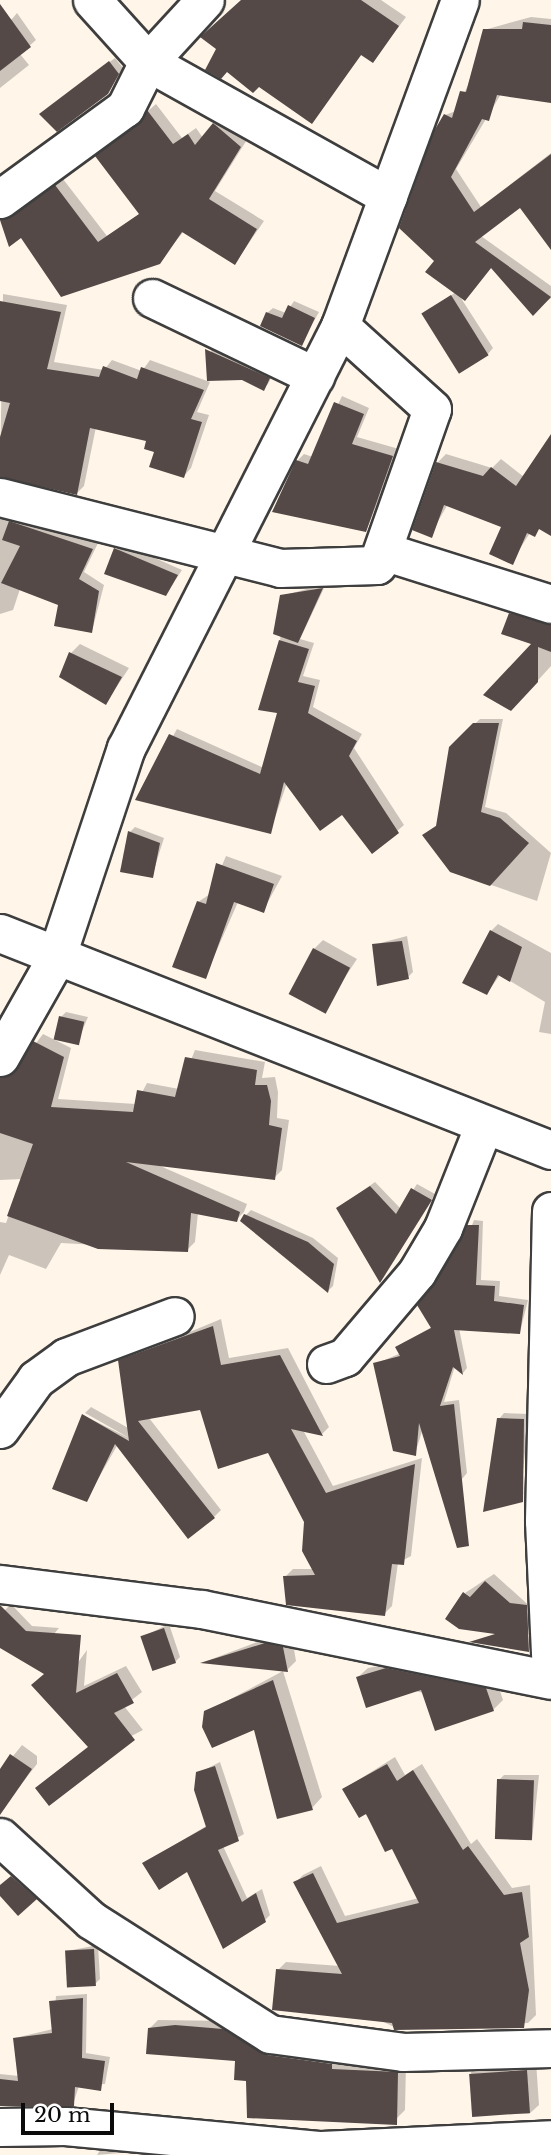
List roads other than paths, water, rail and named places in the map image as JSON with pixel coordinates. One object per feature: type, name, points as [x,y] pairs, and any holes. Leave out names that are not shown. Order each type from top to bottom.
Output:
[{"type":"street","points":[[92,0],[148,62],[388,196]]},
{"type":"street","points":[[0,199],[125,108],[148,62],[205,0]]},
{"type":"street","points":[[0,1057],[56,958],[126,748],[340,326],[460,0]]},
{"type":"street","points":[[152,298],[315,376]]},
{"type":"street","points":[[0,497],[223,555],[323,571],[377,565],[386,552],[432,410],[340,326]]},
{"type":"street","points":[[386,552],[551,604]]},
{"type":"street","points":[[0,933],[56,958],[551,1150]]},
{"type":"street","points":[[326,1364],[345,1357],[417,1272],[443,1228],[484,1125]]},
{"type":"street","points":[[0,1584],[202,1609],[551,1678],[544,1521],[551,1211]]},
{"type":"street","points":[[0,1429],[36,1379],[66,1356],[176,1317]]},
{"type":"street","points":[[0,1837],[92,1920],[270,2034],[403,2052],[551,2048]]},
{"type":"street","points":[[0,2127],[65,2126],[321,2150],[551,2139]]}]
